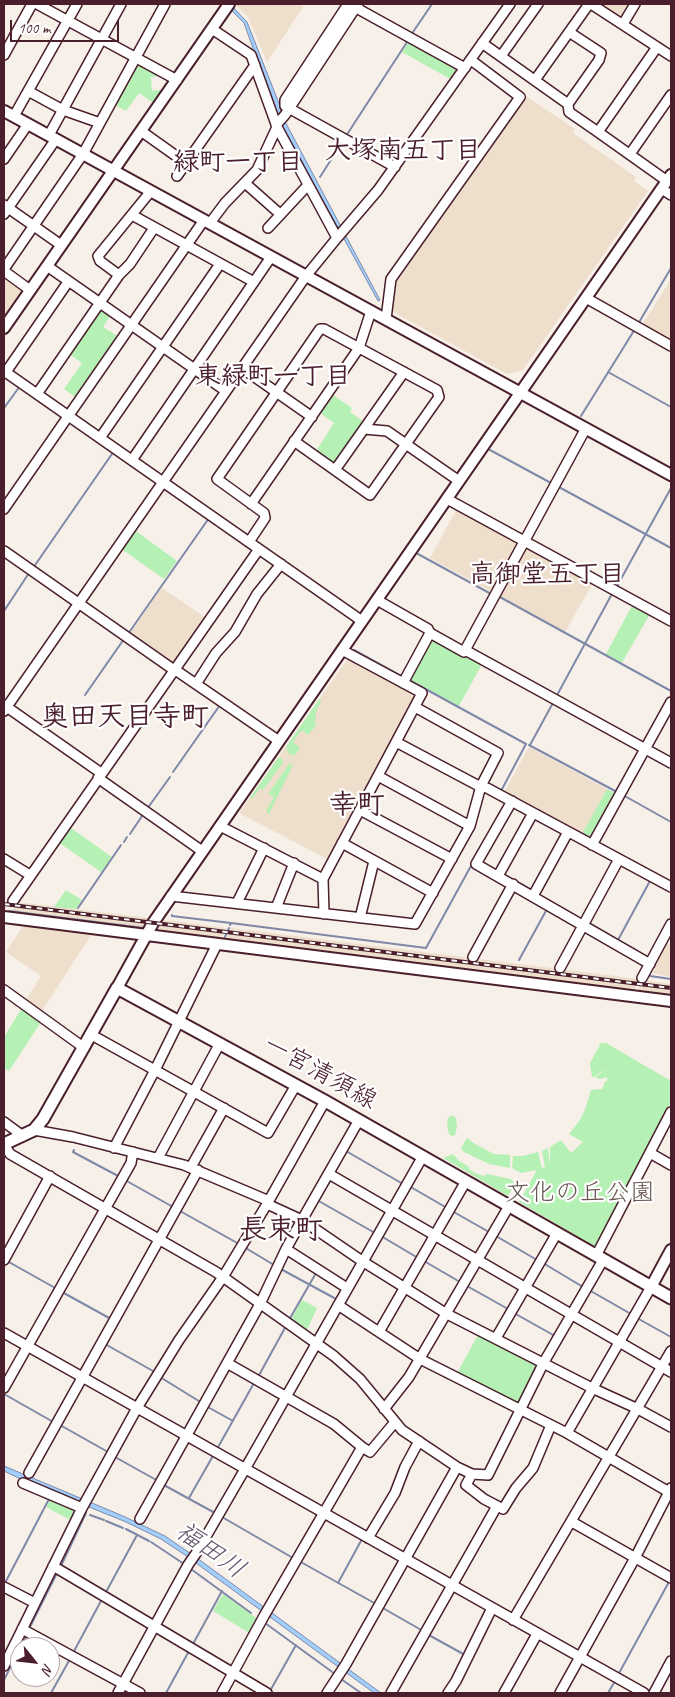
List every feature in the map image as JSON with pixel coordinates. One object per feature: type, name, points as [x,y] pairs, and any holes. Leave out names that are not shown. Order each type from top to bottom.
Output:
[{"type":"main road","name":"一宮清須線","points":[[117,988],[360,1120],[671,1298]]},
{"type":"main road","points":[[4,1144],[34,1130],[43,1119],[117,988]]},
{"type":"street","points":[[4,55],[32,4]]},
{"type":"street","points":[[37,4],[176,80]]},
{"type":"street","points":[[14,116],[76,4]]},
{"type":"street","points":[[61,245],[5,209],[52,137],[63,110],[121,4]]},
{"type":"street","points":[[30,290],[4,270],[83,154],[165,4]]},
{"type":"street","points":[[202,851],[5,708],[306,276],[378,190],[510,4]]},
{"type":"street","points":[[501,56],[538,4]]},
{"type":"street","points":[[535,80],[590,4],[671,56]]},
{"type":"street","points":[[623,24],[635,4]]},
{"type":"street","points":[[4,509],[186,245],[257,170],[281,120],[353,5],[465,68]]},
{"type":"street","points":[[4,328],[212,29],[225,6]]},
{"type":"street","points":[[212,29],[250,55],[281,120],[308,185],[340,234]]},
{"type":"street","points":[[569,32],[601,53],[599,60],[568,104],[569,112],[667,182],[671,195]]},
{"type":"street","points":[[482,43],[568,104]]},
{"type":"street","points":[[598,132],[657,47]]},
{"type":"street","points":[[386,319],[391,279],[520,97],[470,60]]},
{"type":"street","points":[[177,176],[255,65]]},
{"type":"street","points":[[28,91],[63,110],[100,123]]},
{"type":"street","points":[[630,154],[671,96]]},
{"type":"street","points":[[4,111],[671,475]]},
{"type":"street","points":[[281,120],[395,167]]},
{"type":"street","points":[[4,159],[28,124]]},
{"type":"street","points":[[141,131],[186,163]]},
{"type":"street","points":[[117,988],[146,934],[171,896],[667,182]]},
{"type":"street","points":[[245,183],[280,214]]},
{"type":"street","points":[[268,228],[308,185]]},
{"type":"street","points":[[119,274],[100,261],[98,256],[151,192]]},
{"type":"street","points":[[132,215],[254,282]]},
{"type":"street","points":[[37,394],[119,274],[130,264],[154,228]]},
{"type":"street","points":[[132,460],[271,257]]},
{"type":"street","points":[[100,438],[220,264]]},
{"type":"street","points":[[47,266],[226,391]]},
{"type":"street","points":[[68,282],[5,371],[362,621]]},
{"type":"street","points":[[586,298],[671,346]]},
{"type":"street","points":[[251,504],[359,348],[371,311]]},
{"type":"street","points":[[248,542],[266,518],[264,513],[216,479],[320,329],[324,329],[437,390],[439,397],[370,495],[294,441]]},
{"type":"street","points":[[242,368],[312,416]]},
{"type":"street","points":[[335,470],[404,372]]},
{"type":"street","points":[[466,650],[586,428]]},
{"type":"street","points":[[364,429],[387,431],[459,481]]},
{"type":"street","points":[[447,499],[671,621]]},
{"type":"street","points":[[13,901],[259,549]]},
{"type":"street","points":[[4,551],[279,741]]},
{"type":"street","points":[[196,684],[216,653],[235,632],[257,594],[281,564]]},
{"type":"street","points":[[377,600],[464,652],[466,650],[671,763]]},
{"type":"street","points":[[403,683],[430,633]]},
{"type":"street","points":[[324,914],[323,879],[422,693],[342,650]]},
{"type":"street","points":[[592,845],[671,702]]},
{"type":"street","points":[[171,896],[415,924],[470,826],[481,786],[498,753],[415,707]]},
{"type":"street","points":[[396,742],[477,786],[481,786],[512,801],[671,887]]},
{"type":"street","points":[[378,776],[470,826]]},
{"type":"street","points":[[512,801],[476,864],[650,964]]},
{"type":"street","points":[[360,810],[452,859]]},
{"type":"street","points":[[498,876],[533,813]]},
{"type":"street","points":[[220,826],[323,879]]},
{"type":"street","points":[[533,896],[568,832]]},
{"type":"street","points":[[342,843],[433,893]]},
{"type":"street","points":[[237,903],[264,848]]},
{"type":"street","points":[[4,859],[30,875]]},
{"type":"street","points":[[560,968],[619,859]]},
{"type":"street","points":[[360,918],[374,861]]},
{"type":"street","points":[[276,908],[294,864]]},
{"type":"street","points":[[473,957],[513,884]]},
{"type":"street","points":[[4,918],[146,934],[671,1002]]},
{"type":"street","points":[[642,978],[671,924]]},
{"type":"street","points":[[114,1148],[217,944]]},
{"type":"street","points":[[4,990],[83,1047]]},
{"type":"street","points":[[90,1034],[268,1133],[296,1085]]},
{"type":"street","points":[[158,1158],[220,1043]]},
{"type":"street","points":[[4,1666],[82,1507],[137,1408],[179,1340],[223,1277],[325,1101]]},
{"type":"street","points":[[29,1473],[160,1239],[224,1108]]},
{"type":"street","points":[[4,1144],[7,1156],[50,1176],[223,1277],[334,1356],[360,1379],[402,1430],[458,1467],[472,1474],[488,1475],[544,1362],[600,1258],[671,1112]]},
{"type":"street","points":[[140,1518],[260,1304],[302,1220],[360,1120]]},
{"type":"street","points":[[4,1122],[23,1136]]},
{"type":"street","points":[[34,1130],[73,1137],[194,1169],[268,1202],[302,1220],[362,1261],[447,1314],[592,1388],[638,1408],[671,1427]]},
{"type":"street","points":[[4,1388],[131,1162],[133,1152]]},
{"type":"street","points":[[650,1153],[671,1165]]},
{"type":"street","points":[[118,1693],[193,1557],[245,1469],[422,1156]]},
{"type":"street","points":[[329,1174],[671,1372]]},
{"type":"street","points":[[4,1260],[50,1176]]},
{"type":"street","points":[[379,1332],[466,1182]]},
{"type":"street","points":[[384,1409],[409,1377],[509,1206]]},
{"type":"street","points":[[496,1338],[558,1233]]},
{"type":"street","points":[[286,1249],[347,1288]]},
{"type":"street","points":[[567,1433],[671,1250]]},
{"type":"street","points":[[338,1305],[420,1359],[567,1433],[670,1490],[635,1558],[560,1693]]},
{"type":"street","points":[[4,1333],[644,1693]]},
{"type":"street","points":[[513,1620],[671,1350]]},
{"type":"street","points":[[226,1363],[334,1424],[370,1452],[395,1422]]},
{"type":"street","points":[[472,1474],[466,1486],[503,1509],[516,1488],[533,1468],[551,1425]]},
{"type":"street","points":[[368,1538],[395,1492],[405,1467],[419,1441]]},
{"type":"street","points":[[222,1693],[323,1512],[362,1447]]},
{"type":"street","points":[[327,1693],[344,1668],[404,1559],[458,1467]]},
{"type":"street","points":[[23,1484],[82,1507]]},
{"type":"street","points":[[391,1693],[497,1506]]},
{"type":"street","points":[[572,1522],[671,1578]]},
{"type":"street","points":[[53,1566],[267,1693]]},
{"type":"street","points":[[4,1587],[35,1603]]},
{"type":"street","points":[[448,1693],[456,1681],[492,1608]]},
{"type":"street","points":[[22,1629],[140,1693]]},
{"type":"street","points":[[504,1693],[537,1634]]},
{"type":"street","points":[[654,1693],[671,1661]]},
{"type":"shaded area","points":[[235,4],[297,4],[303,7],[267,62],[248,17]]},
{"type":"shaded area","points":[[598,4],[632,4],[621,19]]},
{"type":"shaded area","points":[[526,96],[575,129],[573,133],[636,177],[634,181],[648,191],[523,370],[507,374],[393,312],[392,309],[396,280]]},
{"type":"shaded area","points":[[4,274],[24,291],[4,320]]},
{"type":"shaded area","points":[[671,279],[671,340],[643,324]]},
{"type":"shaded area","points":[[458,507],[594,581],[565,632],[430,558]]},
{"type":"shaded area","points":[[162,588],[206,618],[172,665],[129,635]]},
{"type":"shaded area","points":[[349,657],[418,695],[329,860],[239,813]]},
{"type":"shaded area","points":[[529,747],[607,789],[582,835],[504,793]]},
{"type":"shaded area","points":[[17,902],[149,918],[150,920],[145,928],[12,911]]},
{"type":"shaded area","points":[[160,920],[226,928],[220,939],[155,931]]},
{"type":"shaded area","points":[[25,923],[93,932],[40,1014],[24,1003],[41,976],[6,952]]},
{"type":"shaded area","points":[[231,928],[639,979],[639,981],[634,991],[226,939]]},
{"type":"shaded area","points":[[666,942],[671,945],[671,977],[652,973],[656,966],[653,964]]},
{"type":"shaded area","points":[[642,980],[671,984],[671,996],[637,991]]},
{"type":"green space","points":[[410,40],[458,67],[459,70],[452,80],[402,52]]},
{"type":"green space","points":[[138,63],[161,75],[151,77],[152,91],[165,89],[155,104],[139,93],[126,111],[113,104],[135,64]]},
{"type":"green space","points":[[98,309],[111,315],[103,327],[119,337],[77,398],[64,389],[82,363],[68,353]]},
{"type":"green space","points":[[333,395],[352,408],[350,412],[364,422],[334,463],[316,451],[334,423],[320,413]]},
{"type":"green space","points":[[133,529],[177,561],[164,579],[120,548]]},
{"type":"green space","points":[[634,602],[651,612],[622,663],[606,654]]},
{"type":"green space","points":[[430,636],[482,664],[459,706],[407,678]]},
{"type":"green space","points":[[320,698],[321,701],[316,712],[314,728],[308,735],[302,730],[293,742],[300,748],[295,755],[288,753],[286,747]]},
{"type":"green space","points":[[278,758],[282,758],[283,763],[263,790],[260,788],[252,799],[250,798]]},
{"type":"green space","points":[[289,764],[293,765],[269,814],[266,811],[274,797],[268,794]]},
{"type":"green space","points":[[607,789],[619,795],[594,840],[581,836]]},
{"type":"green space","points":[[68,826],[112,857],[101,872],[58,842]]},
{"type":"green space","points":[[66,890],[82,900],[76,909],[54,907]]},
{"type":"green space","points":[[22,1008],[41,1022],[9,1071],[4,1068],[4,1037]]},
{"type":"green space","name":"文化の丘公園","points":[[599,1043],[606,1043],[671,1081],[671,1101],[596,1247],[519,1202],[537,1170],[521,1173],[512,1168],[513,1156],[523,1156],[538,1152],[542,1168],[545,1167],[542,1151],[548,1148],[550,1165],[550,1147],[561,1140],[571,1153],[583,1142],[569,1134],[585,1110],[591,1090],[602,1089],[604,1082],[607,1081],[607,1077],[595,1078],[606,1068],[592,1077],[590,1063],[600,1045]]},
{"type":"green space","points":[[452,1115],[456,1118],[457,1127],[455,1135],[452,1136],[449,1134],[447,1125],[448,1118]]},
{"type":"green space","points":[[467,1138],[494,1154],[510,1155],[510,1168],[489,1164],[464,1152],[461,1148]]},
{"type":"green space","points":[[453,1154],[475,1173],[513,1181],[514,1186],[508,1196],[443,1158]]},
{"type":"green space","points":[[302,1300],[317,1308],[306,1332],[290,1321]]},
{"type":"green space","points":[[478,1335],[539,1366],[519,1406],[456,1375]]},
{"type":"green space","points":[[52,1497],[78,1508],[72,1521],[46,1507]]},
{"type":"green space","points":[[223,1594],[259,1620],[251,1634],[213,1611]]},
{"type":"water","points":[[225,4],[230,4],[247,22],[280,106],[281,114],[380,300],[378,301],[278,118],[244,23]]},
{"type":"water","points":[[4,1466],[123,1516],[165,1536],[381,1693],[374,1693],[161,1539],[126,1522],[25,1481],[4,1471]]},
{"type":"waterway","points":[[411,35],[432,4]]},
{"type":"waterway","points":[[346,136],[409,39]]},
{"type":"waterway","points":[[320,177],[343,141]]},
{"type":"waterway","points":[[638,324],[671,268]]},
{"type":"waterway","points":[[581,416],[635,329]]},
{"type":"waterway","points":[[608,372],[671,407]]},
{"type":"waterway","points":[[4,408],[20,386]]},
{"type":"waterway","points":[[490,450],[551,483]]},
{"type":"waterway","points":[[33,568],[114,451]]},
{"type":"waterway","points":[[557,486],[671,548]]},
{"type":"waterway","points":[[616,588],[671,488]]},
{"type":"waterway","points":[[128,634],[209,518]]},
{"type":"waterway","points":[[418,554],[493,595]]},
{"type":"waterway","points":[[4,611],[29,573]]},
{"type":"waterway","points":[[556,697],[613,592]]},
{"type":"waterway","points":[[498,596],[671,691]]},
{"type":"waterway","points":[[85,695],[124,639]]},
{"type":"waterway","points":[[354,650],[403,677]]},
{"type":"waterway","points":[[409,680],[526,744],[501,791]]},
{"type":"waterway","points":[[530,745],[554,701]]},
{"type":"waterway","points":[[173,772],[220,705]]},
{"type":"waterway","points":[[529,745],[617,792]]},
{"type":"waterway","points":[[147,809],[170,777]]},
{"type":"waterway","points":[[623,795],[671,822]]},
{"type":"waterway","points":[[502,809],[506,803]]},
{"type":"waterway","points":[[130,834],[144,813]]},
{"type":"waterway","points":[[124,842],[127,837]]},
{"type":"waterway","points":[[78,908],[121,845]]},
{"type":"waterway","points":[[484,863],[493,869]]},
{"type":"waterway","points":[[231,923],[426,948],[472,864]]},
{"type":"waterway","points":[[506,876],[530,889]]},
{"type":"waterway","points":[[618,940],[651,879]]},
{"type":"waterway","points":[[541,896],[579,918]]},
{"type":"waterway","points":[[519,960],[547,909]]},
{"type":"waterway","points":[[9,911],[144,928]]},
{"type":"waterway","points":[[172,915],[231,923],[230,925]]},
{"type":"waterway","points":[[591,924],[646,956]]},
{"type":"waterway","points":[[224,939],[229,928]]},
{"type":"waterway","points":[[649,973],[650,976],[671,979]]},
{"type":"waterway","points":[[74,1150],[73,1152],[120,1177]]},
{"type":"waterway","points":[[346,1151],[403,1184]]},
{"type":"waterway","points":[[125,1180],[173,1207]]},
{"type":"waterway","points":[[409,1186],[447,1208]]},
{"type":"waterway","points":[[317,1200],[375,1233]]},
{"type":"waterway","points":[[180,1211],[239,1244]]},
{"type":"waterway","points":[[452,1211],[489,1232]]},
{"type":"waterway","points":[[381,1236],[418,1258]]},
{"type":"waterway","points":[[496,1236],[537,1260]]},
{"type":"waterway","points":[[244,1247],[274,1265]]},
{"type":"waterway","points":[[7,1261],[57,1289]]},
{"type":"waterway","points":[[424,1261],[460,1282]]},
{"type":"waterway","points":[[543,1263],[583,1287]]},
{"type":"waterway","points":[[279,1268],[336,1299]]},
{"type":"waterway","points":[[289,1320],[316,1273]]},
{"type":"waterway","points":[[467,1286],[508,1309]]},
{"type":"waterway","points":[[589,1290],[631,1314]]},
{"type":"waterway","points":[[62,1292],[111,1319]]},
{"type":"waterway","points":[[514,1313],[555,1336]]},
{"type":"waterway","points":[[637,1318],[671,1337]]},
{"type":"waterway","points":[[258,1377],[286,1326]]},
{"type":"waterway","points":[[105,1344],[153,1371]]},
{"type":"waterway","points":[[160,1377],[202,1403]]},
{"type":"waterway","points":[[217,1449],[254,1383]]},
{"type":"waterway","points":[[4,1394],[55,1423]]},
{"type":"waterway","points":[[206,1406],[233,1421]]},
{"type":"waterway","points":[[60,1425],[108,1452]]},
{"type":"waterway","points":[[189,1498],[214,1454]]},
{"type":"waterway","points":[[115,1457],[158,1481]]},
{"type":"waterway","points":[[162,1484],[215,1513]]},
{"type":"waterway","points":[[5,1583],[49,1499]]},
{"type":"waterway","points":[[61,1566],[86,1513]]},
{"type":"waterway","points":[[90,1515],[104,1520]]},
{"type":"waterway","points":[[222,1517],[293,1558]]},
{"type":"waterway","points":[[106,1521],[123,1528]]},
{"type":"waterway","points":[[126,1529],[149,1541]]},
{"type":"waterway","points":[[106,1592],[137,1535]]},
{"type":"waterway","points":[[338,1583],[362,1539]]},
{"type":"waterway","name":"福田川","points":[[151,1542],[184,1564]]},
{"type":"waterway","points":[[299,1561],[376,1604]]},
{"type":"waterway","name":"福田川","points":[[191,1569],[251,1613]]},
{"type":"waterway","points":[[29,1629],[57,1573]]},
{"type":"waterway","points":[[618,1675],[670,1580]]},
{"type":"waterway","name":"福田川","points":[[193,1644],[222,1591]]},
{"type":"waterway","points":[[73,1653],[102,1599]]},
{"type":"waterway","points":[[381,1607],[423,1631]]},
{"type":"waterway","points":[[492,1613],[529,1634]]},
{"type":"waterway","points":[[265,1623],[335,1674]]},
{"type":"waterway","points":[[427,1634],[465,1655]]},
{"type":"waterway","points":[[540,1640],[572,1658]]},
{"type":"waterway","points":[[270,1691],[296,1645]]},
{"type":"waterway","points":[[166,1693],[189,1651]]},
{"type":"waterway","points":[[51,1693],[70,1659]]},
{"type":"waterway","points":[[584,1664],[593,1670]]},
{"type":"waterway","points":[[4,1680],[10,1668]]},
{"type":"waterway","points":[[341,1679],[361,1693]]},
{"type":"waterway","points":[[608,1693],[615,1681]]},
{"type":"railway","points":[[4,904],[671,988]]},
{"type":"district","name":"大塚南五丁目","points":[[403,151]]},
{"type":"district","name":"緑町一丁目","points":[[238,163]]},
{"type":"district","name":"東緑町一丁目","points":[[273,377]]},
{"type":"district","name":"高御堂五丁目","points":[[547,575]]},
{"type":"district","name":"奥田天目寺町","points":[[125,718]]},
{"type":"district","name":"幸町","points":[[357,806]]},
{"type":"district","name":"長束町","points":[[281,1231]]}]
